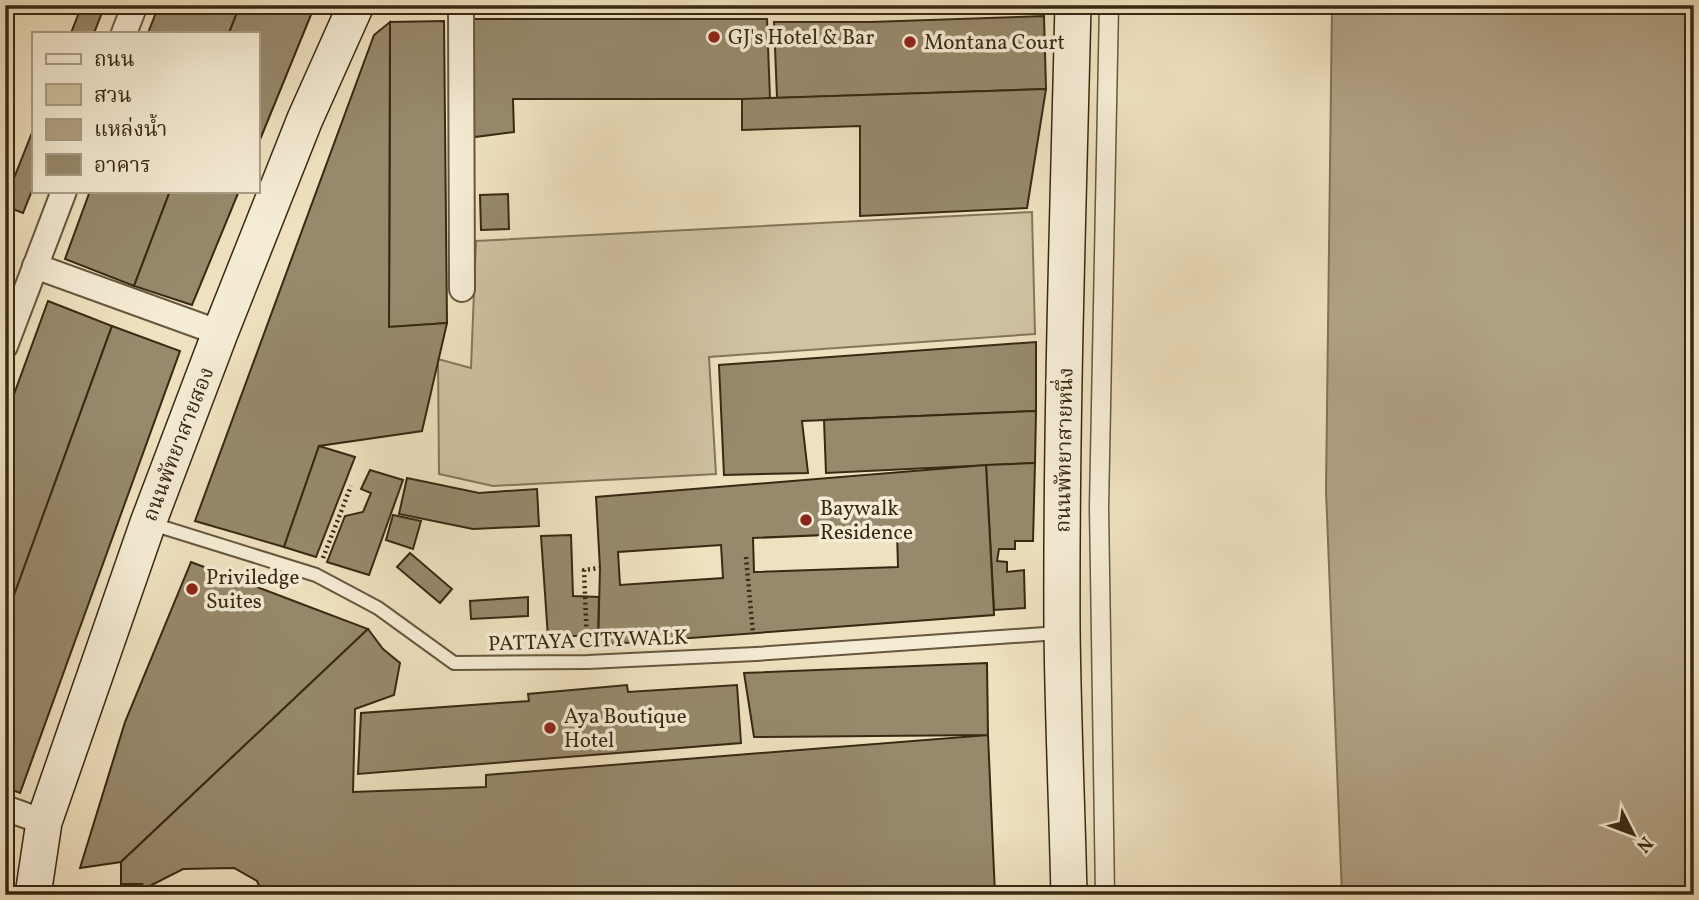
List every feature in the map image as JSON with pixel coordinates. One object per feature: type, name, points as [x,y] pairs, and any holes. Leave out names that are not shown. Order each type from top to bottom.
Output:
[{"type":"main road","name":"ถนนพัทยาสายสอง","points":[[33,895],[44,822],[148,523],[305,119],[356,5]]},
{"type":"main road","name":"ถนนพัทยาสายหนึ่ง","points":[[1069,895],[1062,632],[1065,298],[1073,5]]},
{"type":"street","points":[[124,32],[135,5]]},
{"type":"street","points":[[461,5],[462,289]]},
{"type":"street","points":[[1105,895],[1099,507],[1109,5]]},
{"type":"street","points":[[5,346],[64,192]]},
{"type":"street","points":[[35,266],[220,333]]},
{"type":"street","points":[[5,808],[44,822]]},
{"type":"lane","name":"PATTAYA CITY WALK","points":[[148,523],[316,575],[378,608],[454,663],[588,662],[756,654],[1062,632]]},
{"type":"path","points":[[316,575],[351,486]]},
{"type":"path","points":[[746,557],[756,654]]},
{"type":"path","points":[[588,662],[584,570],[600,568]]},
{"type":"green space","points":[[1032,212],[1035,334],[709,357],[716,474],[493,486],[439,474],[438,359],[471,368],[476,241]]},
{"type":"water","points":[[1332,5],[1694,5],[1694,895],[1342,895],[1326,491]]},
{"type":"building","points":[[82,5],[105,5],[94,32],[71,32]]},
{"type":"building","points":[[159,5],[240,5],[229,32],[148,32]]},
{"type":"building","points":[[240,5],[315,5],[259,142],[259,32],[229,32]]},
{"type":"building","points":[[1044,16],[1046,89],[777,98],[774,22],[870,22]]},
{"type":"building","points":[[467,19],[767,19],[770,99],[513,99],[514,132],[467,138]]},
{"type":"building","points":[[444,21],[447,323],[389,327],[390,22]]},
{"type":"building","points":[[390,22],[389,327],[447,323],[422,431],[319,446],[284,547],[195,521],[374,35]]},
{"type":"building","points":[[1046,89],[1027,208],[860,216],[860,126],[742,130],[742,99]]},
{"type":"building","points":[[32,133],[32,190],[23,213],[5,206]]},
{"type":"building","points":[[90,192],[170,192],[134,286],[65,259]]},
{"type":"building","points":[[170,192],[239,192],[192,305],[134,286]]},
{"type":"building","points":[[508,194],[509,229],[481,230],[480,195]]},
{"type":"building","points":[[48,301],[112,326],[5,620],[5,419]]},
{"type":"building","points":[[112,326],[180,351],[20,793],[5,787],[5,620]]},
{"type":"building","points":[[1036,342],[1036,411],[802,421],[808,473],[724,475],[719,365]]},
{"type":"building","points":[[1036,411],[1035,463],[826,473],[824,420]]},
{"type":"building","points":[[319,446],[355,457],[316,557],[284,547]]},
{"type":"building","points":[[1035,463],[1033,541],[1015,541],[1015,549],[999,549],[997,561],[1007,562],[1007,572],[1024,570],[1025,608],[994,610],[986,465]]},
{"type":"building","points":[[986,465],[994,615],[598,645],[600,568],[596,497]],"holes":[[[897,532],[898,567],[754,572],[753,538]],[[721,545],[723,578],[620,585],[618,552]]]},
{"type":"building","points":[[370,470],[403,480],[369,575],[327,562],[345,516],[363,512],[371,493],[361,489]]},
{"type":"building","points":[[407,478],[479,493],[537,489],[539,526],[473,529],[399,514]]},
{"type":"building","points":[[393,515],[421,521],[413,549],[386,540]]},
{"type":"building","points":[[571,535],[573,596],[599,597],[598,635],[548,637],[541,536]]},
{"type":"building","points":[[410,553],[452,589],[440,603],[397,567]]},
{"type":"building","points":[[191,562],[368,629],[121,862],[80,868],[125,722]]},
{"type":"building","points":[[528,597],[528,616],[471,619],[470,601]]},
{"type":"building","points":[[368,629],[383,649],[400,663],[394,695],[355,709],[353,792],[486,787],[486,775],[988,735],[995,895],[263,895],[257,881],[234,868],[183,869],[134,894],[142,884],[121,884],[121,862]]},
{"type":"building","points":[[987,663],[988,735],[754,737],[744,673]]},
{"type":"building","name":"Aya Boutique Hotel","points":[[627,685],[628,692],[737,685],[741,743],[358,774],[361,713],[529,701],[528,694]]},
{"type":"place","name":"GJ's Hotel & Bar","points":[[714,37]]},
{"type":"place","name":"Montana Court","points":[[910,42]]},
{"type":"place","name":"Baywalk Residence","points":[[806,520]]},
{"type":"place","name":"Priviledge Suites","points":[[192,589]]},
{"type":"place","name":"Aya Boutique Hotel","points":[[550,728]]}]
